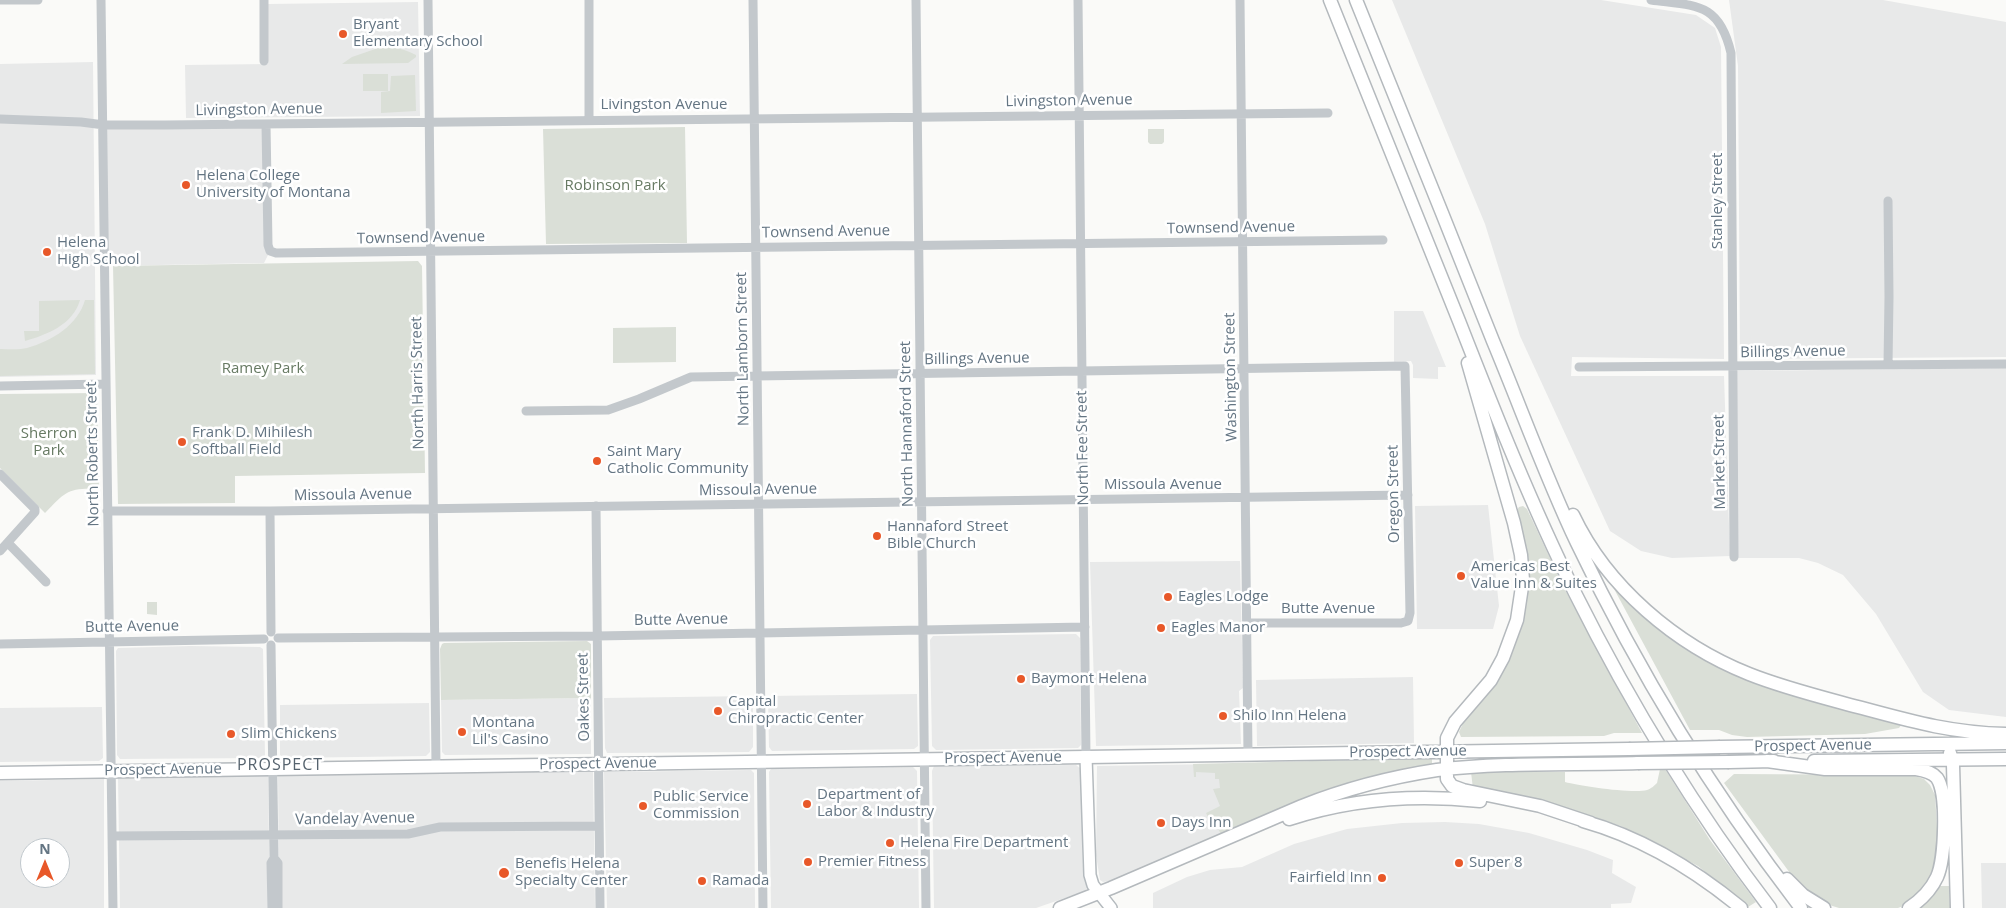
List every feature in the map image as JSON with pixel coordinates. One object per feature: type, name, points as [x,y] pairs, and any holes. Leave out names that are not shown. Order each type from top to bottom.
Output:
[{"type":"highway","points":[[1330,0],[1539,518],[1600,643],[1636,707],[1685,786],[1770,908]]},
{"type":"highway","points":[[1356,0],[1566,520],[1624,635],[1669,716],[1729,809],[1801,908]]},
{"type":"highway","points":[[1465,338],[1468,364],[1518,539],[1523,588],[1517,620],[1503,658],[1491,680],[1455,722],[1447,738],[1448,780],[1459,789],[1540,806],[1622,835],[1666,857],[1708,883],[1741,908]]},
{"type":"highway","points":[[1542,461],[1548,463],[1587,541],[1617,580],[1643,607],[1663,624],[1709,655],[1736,669],[1766,681],[1907,720],[1957,731],[2006,734]]},
{"type":"highway","name":"Prospect Avenue","points":[[0,773],[2006,743]]},
{"type":"highway","points":[[1930,744],[1942,747],[1950,753],[1952,759],[1958,908]]},
{"type":"highway","name":"Prospect Avenue","points":[[1060,908],[1302,806],[1348,790],[1395,778],[1447,769],[1492,766],[1638,763],[2006,759]]},
{"type":"highway","points":[[1767,761],[1825,769],[1916,769],[1928,772],[1935,777],[1940,785],[1942,795],[1944,846],[1941,864],[1930,888],[1921,899],[1909,908]]},
{"type":"highway","points":[[1234,835],[1335,807],[1403,798],[1492,802],[1539,810],[1591,823]]},
{"type":"highway","points":[[1729,809],[1793,886],[1824,908]]},
{"type":"main road","name":"North Fee Street","points":[[1086,757],[1090,875],[1099,893],[1111,908]]},
{"type":"street","points":[[0,0],[38,0]]},
{"type":"street","name":"North Roberts Street","points":[[101,0],[113,908]]},
{"type":"street","points":[[264,0],[264,61]]},
{"type":"street","name":"North Harris Street","points":[[428,0],[436,766]]},
{"type":"street","points":[[589,0],[589,120]]},
{"type":"street","name":"North Lamborn Street","points":[[753,0],[763,908]]},
{"type":"street","name":"North Hannaford Street","points":[[916,0],[926,908]]},
{"type":"street","name":"North Fee Street","points":[[1078,0],[1086,757]]},
{"type":"street","name":"Washington Street","points":[[1240,0],[1248,754]]},
{"type":"street","name":"Stanley Street","points":[[1651,0],[1691,5],[1710,12],[1718,19],[1726,35],[1731,53],[1732,367]]},
{"type":"street","name":"Livingston Avenue","points":[[0,119],[82,122],[104,125],[1328,113]]},
{"type":"street","name":"Townsend Avenue","points":[[266,124],[270,251],[276,253],[1383,240]]},
{"type":"street","points":[[1888,201],[1890,297],[1888,365]]},
{"type":"street","name":"Billings Avenue","points":[[1580,367],[2006,364]]},
{"type":"street","name":"Billings Avenue","points":[[526,411],[608,410],[639,399],[691,376],[1405,366]]},
{"type":"street","name":"Oregon Street","points":[[1405,366],[1410,607],[1408,620]]},
{"type":"street","name":"Market Street","points":[[1732,367],[1734,557]]},
{"type":"street","points":[[0,386],[105,384]]},
{"type":"street","points":[[0,474],[35,509],[34,516],[0,551]]},
{"type":"street","name":"Missoula Avenue","points":[[107,511],[1408,495]]},
{"type":"street","name":"Oakes Street","points":[[596,506],[600,908]]},
{"type":"street","points":[[270,510],[274,834],[274,858],[271,863],[272,908]]},
{"type":"street","points":[[8,543],[46,582]]},
{"type":"street","name":"Butte Avenue","points":[[1247,624],[1401,623],[1408,620]]},
{"type":"street","name":"Butte Avenue","points":[[0,644],[1085,627]]},
{"type":"street","name":"Vandelay Avenue","points":[[112,836],[408,834],[440,827],[600,826]]},
{"type":"street","points":[[274,858],[278,863],[278,908]]},
{"type":"shaded area","points":[[1392,0],[1601,0],[1696,15],[1715,28],[1721,47],[1724,359],[1572,357],[1571,376],[1724,376],[1730,556],[1672,558],[1641,551],[1610,531],[1520,336],[1485,224]]},
{"type":"shaded area","points":[[1729,0],[1883,0],[2006,22],[2006,357],[1740,359],[1738,66]]},
{"type":"shaded area","name":"Bryant Elementary School","points":[[418,2],[420,116],[186,118],[185,65],[268,64],[268,4]]},
{"type":"shaded area","name":"Helena High School","points":[[93,62],[96,375],[0,377],[0,64]]},
{"type":"shaded area","name":"Helena College University of Montana","points":[[266,124],[270,251],[264,263],[105,266],[104,125]]},
{"type":"shaded area","points":[[1394,311],[1423,311],[1446,367],[1438,367],[1438,379],[1413,378],[1413,365],[1411,361],[1394,362]]},
{"type":"shaded area","points":[[2006,368],[2006,717],[1949,710],[1923,692],[1876,614],[1843,575],[1818,563],[1799,558],[1736,558],[1735,371]]},
{"type":"shaded area","points":[[1488,505],[1499,606],[1493,629],[1417,629],[1415,506]]},
{"type":"shaded area","points":[[1240,561],[1243,688],[1239,691],[1241,744],[1096,746],[1090,562]]},
{"type":"shaded area","points":[[1076,634],[1080,638],[1081,745],[1078,748],[936,750],[932,746],[930,640],[933,636]]},
{"type":"shaded area","points":[[260,647],[263,649],[265,756],[261,758],[120,759],[117,755],[116,651],[118,648]]},
{"type":"shaded area","points":[[1413,677],[1414,743],[1257,746],[1256,680]]},
{"type":"shaded area","points":[[917,694],[918,746],[914,749],[772,751],[769,747],[768,696]]},
{"type":"shaded area","points":[[753,696],[753,747],[749,752],[607,753],[605,748],[604,698]]},
{"type":"shaded area","points":[[591,698],[591,754],[445,755],[442,752],[441,700]]},
{"type":"shaded area","points":[[429,703],[430,752],[426,756],[285,758],[280,755],[280,705]]},
{"type":"shaded area","points":[[102,707],[103,758],[99,761],[0,762],[0,708]]},
{"type":"shaded area","points":[[1219,764],[1230,831],[1111,881],[1103,882],[1100,880],[1096,855],[1097,766]]},
{"type":"shaded area","points":[[1076,765],[1081,769],[1083,871],[1087,888],[1085,891],[1036,908],[934,908],[932,771],[934,766]]},
{"type":"shaded area","points":[[913,767],[917,771],[919,908],[771,908],[769,772],[771,769]]},
{"type":"shaded area","points":[[593,770],[595,908],[279,908],[278,775]]},
{"type":"shaded area","points":[[751,770],[754,773],[755,908],[607,908],[604,772]]},
{"type":"shaded area","points":[[268,775],[270,908],[120,908],[118,777]]},
{"type":"shaded area","points":[[104,779],[104,908],[0,908],[0,781]]},
{"type":"shaded area","points":[[1445,822],[1479,824],[1529,833],[1587,850],[1613,860],[1612,873],[1636,887],[1631,903],[1611,904],[1611,908],[1153,908],[1153,893],[1187,877],[1210,870],[1242,867],[1294,844],[1347,829],[1402,823]]},
{"type":"shaded area","points":[[1981,863],[2006,863],[2006,908],[1982,908]]},
{"type":"green space","points":[[381,47],[404,50],[416,55],[416,57],[408,63],[342,64],[352,57]]},
{"type":"green space","points":[[363,74],[388,74],[388,91],[363,91]]},
{"type":"green space","points":[[415,75],[416,111],[381,113],[381,92],[390,91],[391,76]]},
{"type":"green space","name":"Robinson Park","points":[[685,127],[687,243],[546,244],[543,129]]},
{"type":"green space","points":[[1148,129],[1164,129],[1164,142],[1162,144],[1150,144],[1148,142]]},
{"type":"green space","name":"Ramey Park","points":[[418,261],[422,266],[425,473],[235,476],[235,503],[118,504],[113,266]]},
{"type":"green space","points":[[80,300],[71,316],[58,328],[25,341],[24,331],[39,331],[39,301]]},
{"type":"green space","points":[[85,300],[94,300],[95,374],[0,376],[0,349],[27,348],[46,341],[63,331],[70,324],[82,309]]},
{"type":"green space","points":[[676,327],[676,362],[613,363],[613,328]]},
{"type":"green space","name":"Sherron Park","points":[[97,393],[99,489],[80,489],[68,492],[45,513],[0,468],[0,394]]},
{"type":"green space","points":[[1523,506],[1527,509],[1563,586],[1642,733],[1614,733],[1604,736],[1461,737],[1459,732],[1468,716],[1502,674],[1510,658],[1521,624],[1527,592],[1527,576],[1524,545],[1517,510]]},
{"type":"green space","points":[[1606,574],[1649,621],[1687,647],[1746,680],[1790,695],[1902,724],[1899,728],[1865,734],[1747,737],[1732,735],[1719,730],[1690,730]]},
{"type":"green space","points":[[147,602],[157,602],[157,615],[147,614]]},
{"type":"green space","points":[[587,641],[591,644],[591,698],[441,700],[440,649],[444,643]]},
{"type":"green space","points":[[1432,758],[1432,766],[1221,834],[1211,817],[1208,817],[1206,813],[1220,806],[1213,789],[1220,788],[1219,779],[1215,779],[1215,773],[1196,772],[1196,777],[1194,777],[1193,764]]},
{"type":"green space","points":[[1660,769],[1665,769],[1710,840],[1756,902],[1748,907],[1698,866],[1621,826],[1549,804],[1473,789],[1471,772],[1565,772],[1565,782],[1607,789],[1640,791],[1653,787],[1657,783]]},
{"type":"green space","points":[[1734,774],[1912,775],[1924,779],[1930,785],[1935,795],[1938,841],[1933,874],[1922,890],[1908,904],[1898,908],[1839,908],[1826,904],[1798,884],[1724,783]]},
{"type":"green space","points":[[1936,886],[1949,886],[1950,908],[1916,908]]},
{"type":"place","name":"Bryant Elementary School","points":[[343,34]]},
{"type":"place","name":"Helena College University of Montana","points":[[186,185]]},
{"type":"place","name":"Helena High School","points":[[47,252]]},
{"type":"place","name":"Frank D. Mihilesh Softball Field","points":[[182,442]]},
{"type":"place","name":"Saint Mary Catholic Community","points":[[597,461]]},
{"type":"place","name":"Hannaford Street Bible Church","points":[[877,536]]},
{"type":"place","name":"Americas Best Value Inn & Suites","points":[[1461,576]]},
{"type":"place","name":"Eagles Lodge","points":[[1168,597]]},
{"type":"place","name":"Eagles Manor","points":[[1161,628]]},
{"type":"place","name":"Baymont Helena","points":[[1021,679]]},
{"type":"place","name":"Capital Chiropractic Center","points":[[718,711]]},
{"type":"place","name":"Shilo Inn Helena","points":[[1223,716]]},
{"type":"place","name":"Montana Lil's Casino","points":[[462,732]]},
{"type":"place","name":"Slim Chickens","points":[[231,734]]},
{"type":"place","name":"Department of Labor & Industry","points":[[807,804]]},
{"type":"place","name":"Public Service Commission","points":[[643,806]]},
{"type":"place","name":"Days Inn","points":[[1161,823]]},
{"type":"place","name":"Helena Fire Department","points":[[890,843]]},
{"type":"place","name":"Premier Fitness","points":[[808,862]]},
{"type":"place","name":"Super 8","points":[[1459,863]]},
{"type":"place","name":"Benefis Helena Specialty Center","points":[[504,873]]},
{"type":"place","name":"Fairfield Inn","points":[[1382,878]]},
{"type":"place","name":"Ramada","points":[[702,881]]},
{"type":"district","name":"PROSPECT","points":[[280,765]]}]
